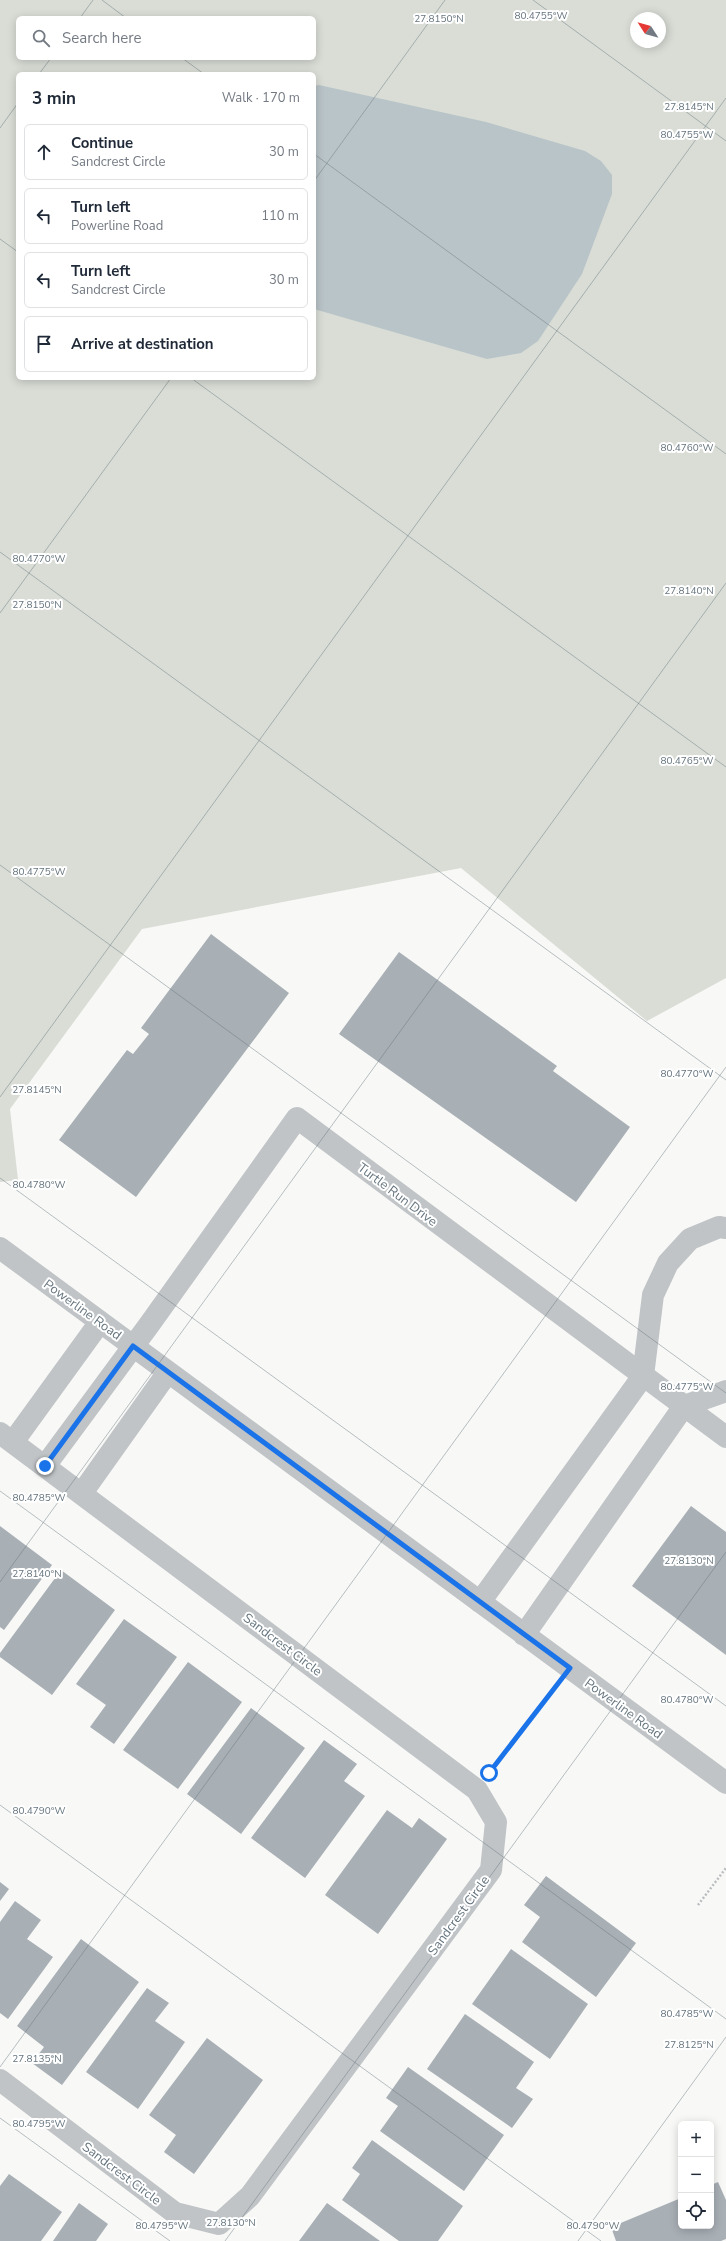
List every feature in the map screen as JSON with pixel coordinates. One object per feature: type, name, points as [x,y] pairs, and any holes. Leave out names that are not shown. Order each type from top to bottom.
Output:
[{"type":"street","name":"Turtle Run Drive","points":[[133,1346],[297,1118],[726,1437]]},
{"type":"street","points":[[480,1602],[643,1376],[653,1295],[668,1263],[690,1239],[719,1227],[726,1228]]},
{"type":"street","name":"Powerline Road","points":[[0,1248],[726,1783]]},
{"type":"street","points":[[7,1438],[100,1322]]},
{"type":"street","points":[[45,1466],[133,1346]]},
{"type":"street","points":[[82,1493],[168,1372]]},
{"type":"street","points":[[524,1635],[684,1406],[726,1391]]},
{"type":"street","name":"Sandcrest Circle","points":[[0,2080],[175,2213],[219,2224],[250,2196],[491,1870],[496,1822],[477,1790],[7,1438]]},
{"type":"path","points":[[494,1767],[570,1668]]},
{"type":"path","points":[[698,1905],[726,1868]]},
{"type":"shaded area","points":[[0,0],[726,0],[726,978],[647,1021],[461,868],[142,929],[10,1109],[18,1180],[0,1182]]},
{"type":"shaded area","points":[[319,85],[486,122],[585,151],[601,161],[612,175],[612,194],[582,274],[538,341],[521,353],[487,359],[316,310],[316,86]]},
{"type":"building","points":[[211,934],[289,993],[136,1197],[59,1140],[127,1050],[133,1054],[149,1034],[141,1028]]},
{"type":"building","points":[[399,952],[557,1066],[553,1071],[630,1127],[576,1202],[339,1034]]},
{"type":"building","points":[[691,1506],[726,1532],[726,1655],[632,1586]]},
{"type":"building","points":[[0,1526],[52,1565],[4,1630],[0,1627]]},
{"type":"building","points":[[61,1570],[115,1610],[52,1695],[0,1657],[0,1653]]},
{"type":"building","points":[[124,1619],[177,1657],[114,1744],[90,1727],[106,1705],[76,1684]]},
{"type":"building","points":[[188,1662],[242,1702],[178,1789],[123,1750]]},
{"type":"building","points":[[251,1708],[305,1748],[241,1834],[187,1794]]},
{"type":"building","points":[[324,1740],[357,1764],[344,1781],[365,1796],[305,1878],[251,1838]]},
{"type":"building","points":[[387,1810],[412,1828],[419,1818],[447,1839],[378,1934],[325,1895]]},
{"type":"building","points":[[546,1876],[636,1943],[596,1997],[522,1942],[540,1917],[524,1905]]},
{"type":"building","points":[[0,1882],[9,1889],[0,1901]]},
{"type":"building","points":[[15,1901],[41,1920],[27,1939],[53,1957],[8,2019],[0,2013],[0,1922]]},
{"type":"building","points":[[81,1939],[139,1982],[62,2085],[32,2063],[44,2047],[17,2026]]},
{"type":"building","points":[[511,1949],[588,2004],[550,2059],[472,2004]]},
{"type":"building","points":[[147,1988],[169,2003],[155,2021],[185,2042],[138,2109],[86,2072]]},
{"type":"building","points":[[465,2014],[534,2062],[516,2088],[533,2099],[512,2128],[427,2069]]},
{"type":"building","points":[[207,2038],[263,2080],[194,2174],[164,2152],[176,2135],[149,2115]]},
{"type":"building","points":[[408,2067],[504,2135],[464,2191],[380,2131],[398,2106],[386,2098]]},
{"type":"building","points":[[372,2140],[463,2206],[438,2241],[399,2241],[342,2200],[360,2174],[352,2168]]},
{"type":"building","points":[[9,2174],[62,2212],[41,2241],[0,2241],[0,2186]]},
{"type":"building","points":[[718,2182],[726,2200],[726,2239],[721,2241],[616,2241],[611,2227],[678,2199],[678,2229],[714,2229],[714,2184]]},
{"type":"building","points":[[79,2203],[108,2224],[96,2241],[53,2241]]},
{"type":"building","points":[[327,2203],[380,2241],[299,2241]]},
{"type":"route","points":[[45,1466],[133,1346],[570,1668],[513,1744],[489,1773]]}]
